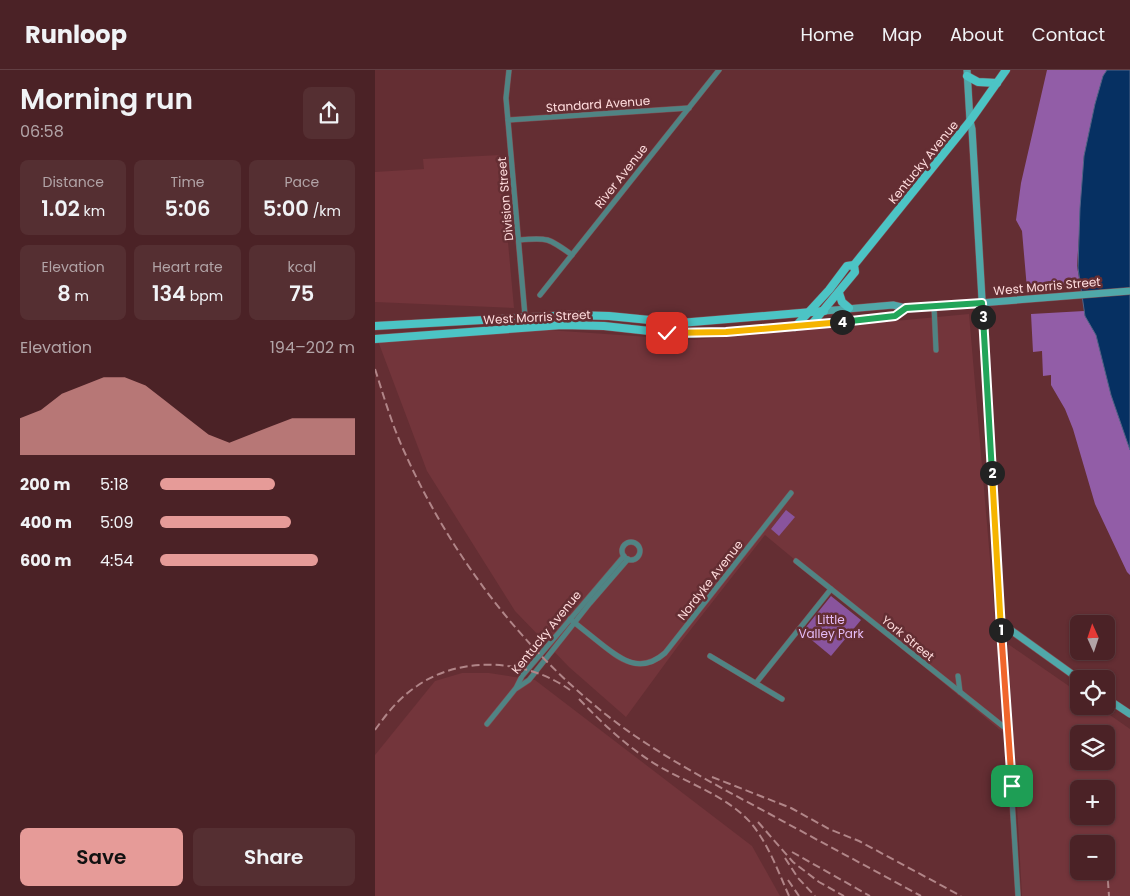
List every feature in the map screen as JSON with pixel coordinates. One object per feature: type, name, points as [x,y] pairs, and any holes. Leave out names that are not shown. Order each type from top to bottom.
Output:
[{"type":"main road","name":"Kentucky Avenue","points":[[795,327],[847,266],[854,265],[970,121],[1006,70]]},
{"type":"main road","points":[[967,73],[978,82],[997,83]]},
{"type":"main road","name":"Kentucky Avenue","points":[[811,325],[855,272],[854,265]]},
{"type":"main road","points":[[839,293],[842,302],[849,308]]},
{"type":"main road","name":"West Morris Street","points":[[375,326],[570,315],[609,316],[680,323],[824,311]]},
{"type":"main road","points":[[588,325],[601,320],[629,323],[635,319]]},
{"type":"main road","points":[[645,331],[654,326],[687,327],[698,325],[702,322]]},
{"type":"main road","name":"West Morris Street","points":[[375,339],[526,327],[588,325],[667,333],[698,333],[811,325]]},
{"type":"street","name":"Division Street","points":[[509,70],[506,91],[526,327]]},
{"type":"street","name":"River Avenue","points":[[540,295],[719,70]]},
{"type":"street","points":[[967,73],[972,129],[1018,896]]},
{"type":"street","name":"Standard Avenue","points":[[508,120],[689,108]]},
{"type":"street","points":[[519,240],[546,239],[572,255]]},
{"type":"street","name":"West Morris Street","points":[[824,311],[893,304],[906,308],[1130,291]]},
{"type":"street","points":[[934,306],[936,350]]},
{"type":"street","name":"West Morris Street","points":[[811,325],[895,316],[906,308]]},
{"type":"street","name":"Nordyke Avenue","points":[[572,621],[619,658],[634,663],[648,663],[663,655],[791,493]]},
{"type":"street","name":"Kentucky Avenue","points":[[487,724],[516,688],[522,676],[626,557]]},
{"type":"street","name":"York Street","points":[[796,562],[1009,731]]},
{"type":"street","points":[[756,683],[831,589]]},
{"type":"street","points":[[1001,623],[1070,673]]},
{"type":"street","points":[[710,656],[782,699]]},
{"type":"street","points":[[959,676],[960,692]]},
{"type":"street","points":[[1115,704],[1130,714]]},
{"type":"shaded area","points":[[1047,70],[1107,70],[1103,76],[1095,104],[1084,156],[1077,266],[1080,284],[1027,289],[1022,231],[1016,220],[1021,183]]},
{"type":"shaded area","points":[[500,155],[514,308],[375,302],[375,172],[424,169],[423,159]]},
{"type":"shaded area","points":[[1084,311],[1096,335],[1111,395],[1130,450],[1130,575],[1095,504],[1073,429],[1065,409],[1051,385],[1051,375],[1043,376],[1042,351],[1033,352],[1031,314]]},
{"type":"shaded area","points":[[969,314],[1005,734],[765,535],[681,642],[626,717],[569,667],[515,611],[427,471],[378,341],[547,330],[693,340]]},
{"type":"shaded area","points":[[1008,644],[1070,687],[1070,715],[1110,715],[1130,729],[1130,896],[1022,896]]},
{"type":"shaded area","points":[[462,673],[489,673],[535,680],[752,846],[780,896],[375,896],[375,755],[435,681]]},
{"type":"green space","points":[[786,510],[795,517],[779,536],[771,529]]},
{"type":"green space","name":"Little Valley Park","points":[[831,596],[861,620],[831,656],[802,632]]},
{"type":"water","points":[[1107,70],[1130,70],[1130,450],[1111,395],[1096,335],[1085,316],[1078,268],[1084,156],[1095,104],[1103,76]]},
{"type":"railway","points":[[375,369],[400,441],[424,493],[447,533],[472,572],[500,609],[563,678],[635,736],[668,757],[717,786],[921,896]]},
{"type":"railway","points":[[375,730],[394,706],[411,690],[434,676],[453,669],[473,665],[514,667],[534,672],[570,690]]},
{"type":"railway","points":[[579,699],[607,727],[637,752],[660,767],[719,798],[750,822],[762,839],[789,896]]},
{"type":"railway","points":[[712,777],[791,808],[829,829],[859,841],[961,896]]},
{"type":"railway","points":[[758,822],[793,862],[819,882],[844,896]]},
{"type":"railway","points":[[792,852],[870,896]]},
{"type":"railway","points":[[785,858],[798,878],[815,896]]},
{"type":"railway","points":[[788,880],[799,896]]},
{"type":"railway","points":[[1108,880],[1109,896]]},
{"type":"route","points":[[667,333],[726,332],[865,320],[895,316],[906,308],[982,303],[1012,786]]}]
